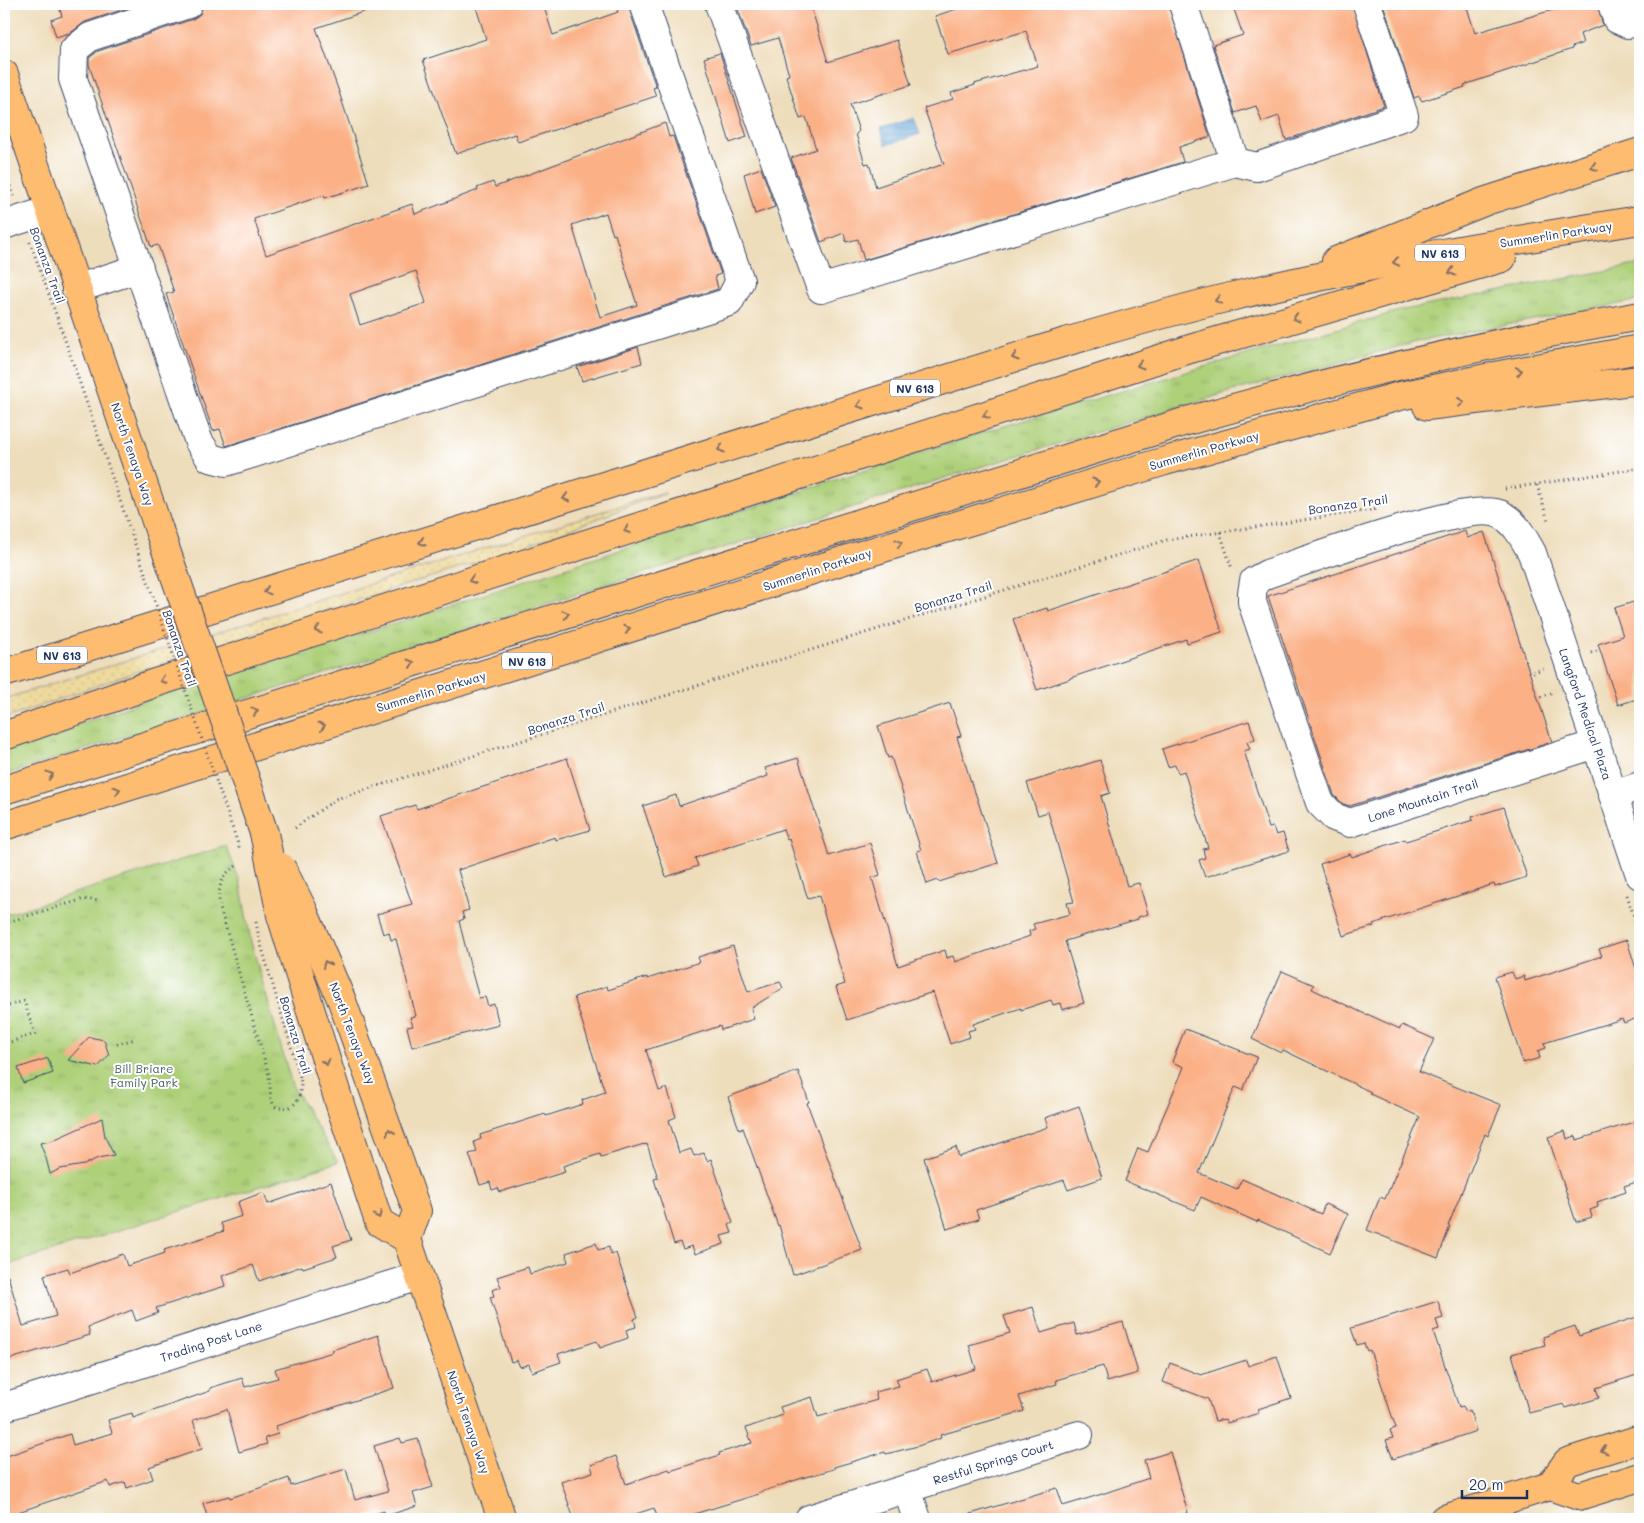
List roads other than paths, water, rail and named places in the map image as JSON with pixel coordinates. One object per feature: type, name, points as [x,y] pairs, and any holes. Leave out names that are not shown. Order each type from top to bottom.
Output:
[{"type":"main road","name":"North Tenaya Way","points":[[4,74],[76,289],[264,832],[280,914],[342,1111],[380,1222],[406,1239],[502,1519]]},
{"type":"main road","points":[[1265,289],[1486,201],[1640,152]]},
{"type":"main road","points":[[4,736],[167,679],[1128,369],[1628,222]]},
{"type":"main road","name":"Summerlin Parkway","points":[[4,673],[1062,342],[1265,289],[1429,255],[1628,222]]},
{"type":"main road","points":[[4,790],[1196,418],[1381,369],[1509,341],[1640,316]]},
{"type":"main road","name":"Summerlin Parkway","points":[[4,826],[1134,471],[1309,421],[1436,388],[1640,349]]},
{"type":"main road","points":[[1309,421],[1640,380]]},
{"type":"main road","points":[[4,662],[121,637]]},
{"type":"main road","name":"North Tenaya Way","points":[[280,914],[342,1001],[418,1211]]},
{"type":"main road","points":[[296,960],[325,1004],[354,1086],[361,1094],[368,1098],[377,1096]]},
{"type":"main road","points":[[342,1111],[351,1110],[360,1116],[368,1126],[379,1158],[418,1211],[406,1239]]},
{"type":"main road","points":[[1550,1486],[1567,1462],[1640,1439]]},
{"type":"main road","points":[[1444,1519],[1550,1486],[1579,1496],[1640,1477]]},
{"type":"street","points":[[188,4],[90,37],[74,50],[73,79],[199,442],[210,458],[226,462],[729,302],[740,280],[644,4]]},
{"type":"street","points":[[719,4],[821,289],[1235,162],[1256,166],[1404,116],[1367,4]]},
{"type":"street","points":[[1183,4],[1235,162]]},
{"type":"street","points":[[1612,4],[1618,20],[1628,24],[1640,20]]},
{"type":"street","points":[[13,222],[50,210]]},
{"type":"street","points":[[76,289],[139,268]]},
{"type":"street","name":"Langford Medical Plaza","points":[[1596,744],[1350,823],[1334,816],[1320,804],[1252,602],[1254,581],[1267,574],[1413,525],[1474,513],[1500,514],[1518,529],[1532,553],[1640,875]]},
{"type":"street","points":[[1613,795],[1640,786]]},
{"type":"street","name":"Trading Post Lane","points":[[4,1407],[419,1276]]},
{"type":"street","name":"Restful Springs Court","points":[[809,1519],[1079,1435]]},
{"type":"street","points":[[907,1489],[917,1519]]},
{"type":"water","points":[[914,118],[920,134],[886,145],[881,129]]},
{"type":"park label","name":"Bill Briare Family Park","points":[[144,1075]]}]
